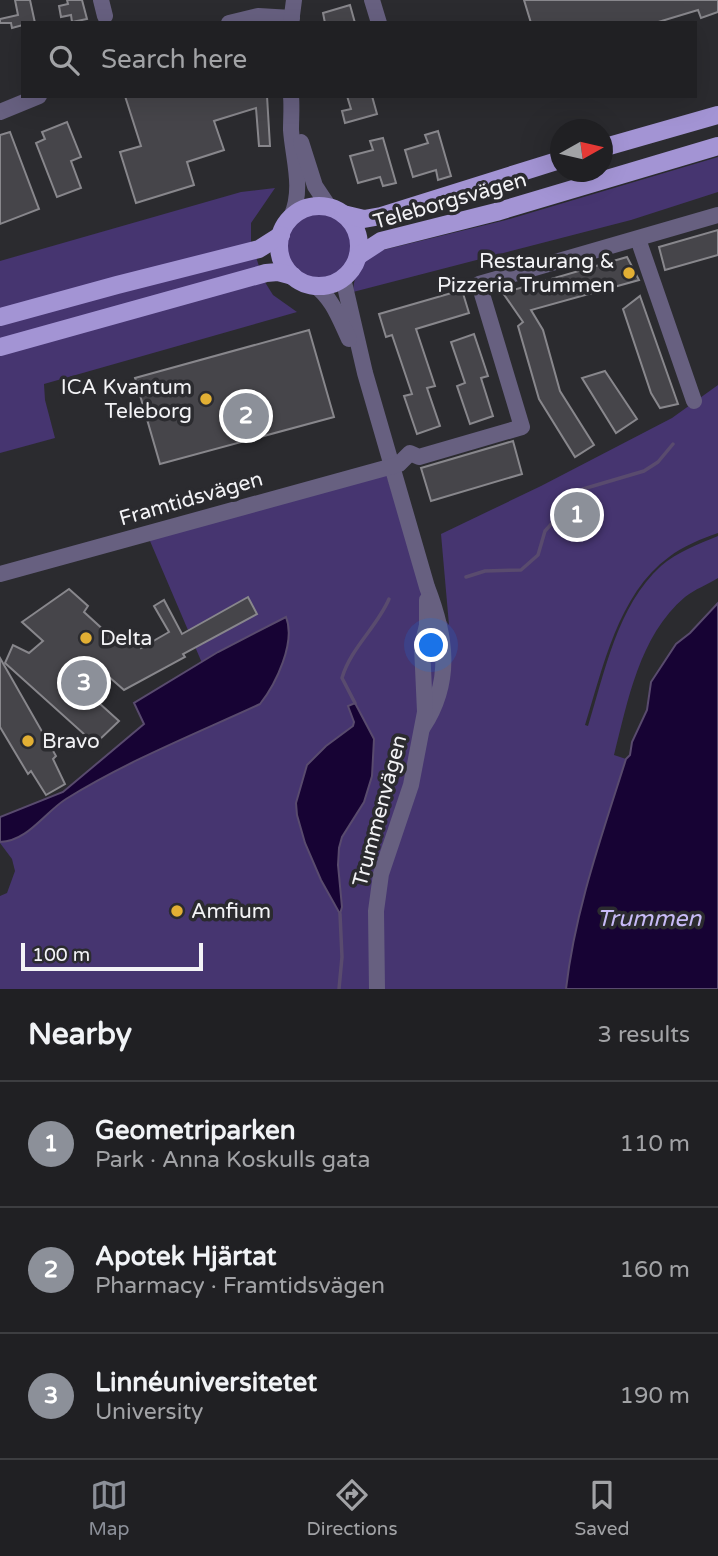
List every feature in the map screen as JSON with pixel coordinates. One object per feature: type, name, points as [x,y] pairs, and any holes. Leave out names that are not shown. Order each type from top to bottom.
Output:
[{"type":"main road","points":[[613,145],[718,115]]},
{"type":"main road","name":"Teleborgsvägen","points":[[358,256],[381,241],[496,212],[718,146]]},
{"type":"main road","name":"Teleborgsvägen","points":[[336,210],[360,219],[373,218],[550,163]]},
{"type":"main road","points":[[0,317],[259,249],[281,235],[291,217],[305,208],[315,206],[336,210],[357,233],[358,256],[352,268],[343,278],[329,284],[314,285],[293,276],[266,272],[0,347]]},
{"type":"main road","points":[[281,235],[281,257],[293,276]]},
{"type":"street","points":[[237,21],[258,16],[291,20],[294,0]]},
{"type":"street","points":[[372,0],[378,21]]},
{"type":"street","points":[[0,111],[34,98]]},
{"type":"street","points":[[292,103],[307,166],[315,186],[336,210]]},
{"type":"street","points":[[291,217],[298,189],[291,128],[292,103]]},
{"type":"street","points":[[694,401],[638,239],[718,215]]},
{"type":"street","name":"Framtidsvägen","points":[[0,574],[393,466],[410,453],[419,457],[522,427],[479,284],[638,239]]},
{"type":"street","name":"Trummenvägen","points":[[343,278],[365,373],[427,587],[427,625],[422,646],[426,697],[423,727],[411,786],[381,873],[376,911],[377,989]]},
{"type":"street","name":"Trummenvägen","points":[[314,285],[323,291],[330,301],[365,373]]},
{"type":"shaded area","points":[[718,157],[718,192],[631,220],[353,292],[360,268],[379,251],[506,220]]},
{"type":"shaded area","points":[[275,188],[251,223],[251,241],[263,279],[273,295],[297,312],[44,384],[45,400],[55,438],[0,453],[0,261],[241,192]]},
{"type":"shaded area","points":[[319,213],[332,215],[342,223],[350,233],[350,259],[342,269],[332,277],[319,279],[306,277],[296,269],[288,259],[286,246],[288,233],[296,223],[306,215]]},
{"type":"shaded area","points":[[718,385],[718,533],[674,553],[651,573],[637,591],[625,611],[606,657],[585,725],[588,726],[614,641],[633,600],[646,582],[674,557],[718,536],[718,578],[689,594],[669,613],[656,631],[638,670],[614,755],[626,759],[583,901],[566,989],[0,989],[0,896],[7,893],[15,871],[12,859],[0,843],[0,817],[63,792],[144,724],[134,703],[202,663],[147,534],[386,473],[420,585],[449,625],[441,534],[672,418]]},
{"type":"water","name":"Trummen","points":[[718,603],[718,989],[566,989],[576,930],[590,873],[626,759],[630,755],[632,742],[647,710],[651,682],[676,644]]},
{"type":"water","points":[[286,617],[288,638],[283,662],[260,704],[113,772],[66,799],[19,837],[0,842],[0,817],[63,792],[144,724],[134,703],[218,652]]},
{"type":"water","points":[[355,703],[374,739],[372,776],[364,802],[342,837],[339,848],[342,907],[340,914],[305,843],[296,803],[307,765],[326,746],[353,726],[348,706]]},
{"type":"building","points":[[15,0],[30,0],[35,21],[21,21],[21,26],[12,28],[11,23],[0,23],[0,19],[18,15]]},
{"type":"building","points":[[67,0],[82,0],[87,19],[72,21],[71,15],[61,17],[59,6],[68,4]]},
{"type":"building","points":[[524,0],[718,0],[718,12],[701,18],[698,10],[662,21],[530,21]]},
{"type":"building","points":[[350,5],[354,21],[325,21],[323,13]]},
{"type":"building","points":[[126,98],[267,98],[270,146],[259,146],[256,108],[214,121],[224,150],[187,162],[194,185],[136,203],[120,152],[141,146]]},
{"type":"building","points":[[348,98],[373,98],[377,114],[345,123],[342,111],[351,109]]},
{"type":"building","points":[[67,122],[81,157],[71,161],[81,188],[57,197],[36,143],[45,139],[42,132]]},
{"type":"building","points":[[438,131],[451,176],[438,180],[436,170],[413,177],[405,150],[428,143],[425,135]]},
{"type":"building","points":[[10,132],[39,209],[0,224],[0,135]]},
{"type":"building","points":[[383,138],[396,183],[383,186],[380,177],[358,183],[350,156],[373,150],[370,141]]},
{"type":"building","points":[[718,230],[718,255],[665,270],[659,247]]},
{"type":"building","points":[[627,257],[639,280],[531,310],[543,330],[560,391],[594,445],[575,457],[539,399],[518,326],[523,322],[503,293]]},
{"type":"building","points":[[462,290],[469,313],[416,329],[435,386],[427,388],[440,426],[417,434],[404,396],[412,394],[392,335],[386,337],[379,314]]},
{"type":"building","points":[[640,296],[678,404],[660,408],[651,393],[623,309]]},
{"type":"building","points":[[309,330],[334,417],[160,464],[135,378]]},
{"type":"building","points":[[474,334],[488,376],[481,378],[493,416],[470,424],[457,386],[465,383],[451,342]]},
{"type":"building","points":[[605,371],[637,419],[616,433],[582,378]]},
{"type":"building","points":[[513,441],[522,474],[431,501],[421,468]]},
{"type":"building","points":[[69,589],[88,606],[84,612],[118,643],[135,635],[141,648],[169,632],[154,606],[164,600],[182,634],[248,597],[257,614],[124,690],[92,662],[78,684],[119,721],[95,744],[5,663],[13,645],[29,653],[43,641],[22,622]]},
{"type":"building","name":"Bravo","points":[[0,658],[56,756],[53,759],[65,784],[46,795],[31,771],[28,774],[0,727]]},
{"type":"waterway","points":[[466,577],[485,571],[521,570],[538,555],[545,531],[583,489],[644,471],[658,462],[673,444]]},
{"type":"waterway","points":[[355,703],[342,678],[351,657],[389,599]]},
{"type":"waterway","points":[[339,989],[342,957],[340,914]]},
{"type":"place","name":"Restaurang & Pizzeria Trummen","points":[[629,273]]},
{"type":"place","name":"ICA Kvantum Teleborg","points":[[206,399]]},
{"type":"place","name":"Apotek Hjärtat","points":[[246,416]]},
{"type":"place","name":"Geometriparken","points":[[577,515]]},
{"type":"place","name":"Delta","points":[[86,638]]},
{"type":"place","name":"Linnéuniversitetet","points":[[84,683]]},
{"type":"place","name":"Bravo","points":[[28,741]]},
{"type":"place","name":"Amfium","points":[[177,911]]}]
